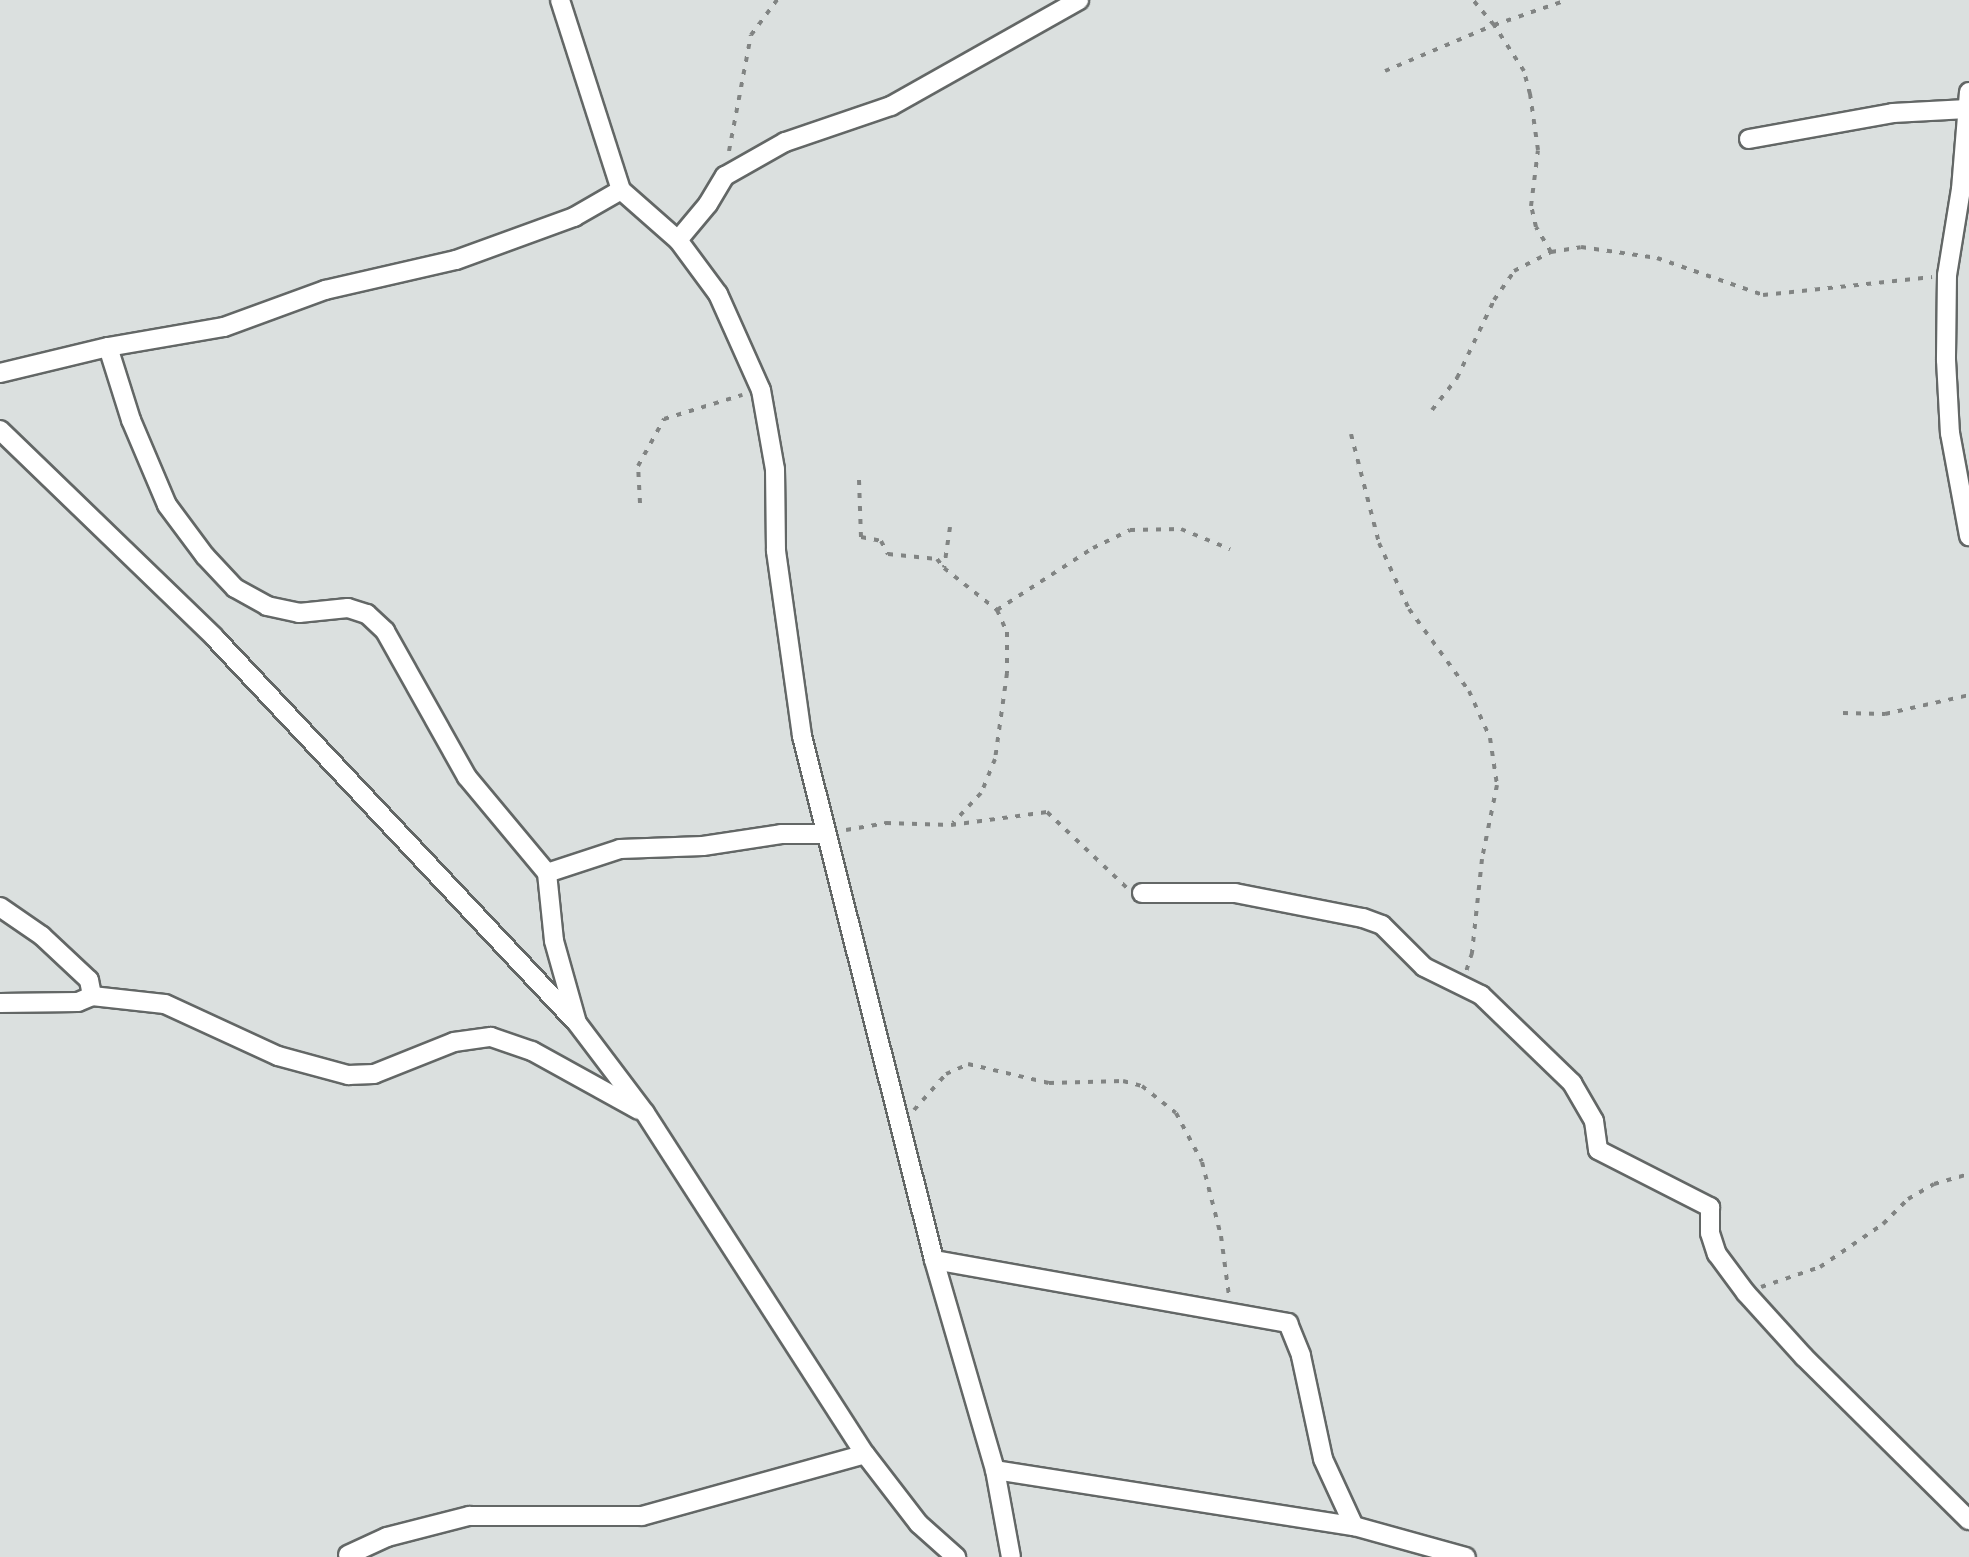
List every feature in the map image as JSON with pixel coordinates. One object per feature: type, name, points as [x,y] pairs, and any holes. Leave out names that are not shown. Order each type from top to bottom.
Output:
[{"type":"street","points":[[560,0],[621,190],[678,240],[718,294],[761,390],[776,469],[776,551],[802,736],[934,1260],[995,1470],[1011,1557]]},
{"type":"street","points":[[678,240],[725,176],[785,142],[891,106],[1079,0]]},
{"type":"street","points":[[1749,138],[1968,100],[1961,189],[1947,275],[1950,433],[1969,536]]},
{"type":"street","points":[[0,374],[108,347],[224,326],[325,290],[456,260],[574,217],[621,190]]},
{"type":"street","points":[[108,347],[148,466],[183,532],[236,588],[267,606],[299,613],[348,608],[366,614],[385,631],[467,777],[547,873],[554,941],[577,1023]]},
{"type":"street","points":[[0,430],[214,637],[577,1023],[644,1113],[865,1454],[919,1524],[956,1557]]},
{"type":"street","points":[[547,873],[620,849],[704,846],[780,834],[826,834]]},
{"type":"street","points":[[1142,892],[1235,893],[1363,918],[1382,925],[1424,966],[1481,995],[1572,1083],[1594,1120],[1598,1150],[1710,1207],[1710,1232],[1717,1254],[1746,1293],[1804,1358],[1969,1520]]},
{"type":"street","points":[[0,907],[42,936],[89,980],[92,996]]},
{"type":"street","points":[[0,1003],[78,1002],[92,996],[165,1004],[278,1056],[348,1076],[374,1074],[454,1042],[490,1037],[532,1051],[644,1113]]},
{"type":"street","points":[[934,1260],[1232,1313],[1281,1318],[1293,1329],[1324,1458],[1354,1526]]},
{"type":"street","points":[[348,1555],[387,1537],[469,1516],[642,1516],[865,1454]]},
{"type":"street","points":[[995,1470],[1354,1526],[1466,1557]]},
{"type":"path","points":[[725,176],[750,35],[777,0]]},
{"type":"path","points":[[1474,0],[1524,72],[1538,150],[1531,206],[1551,252]]},
{"type":"path","points":[[1385,71],[1568,0]]},
{"type":"path","points":[[1432,410],[1458,378],[1494,300],[1514,271],[1551,252],[1581,247],[1657,258],[1763,295],[1947,275]]},
{"type":"path","points":[[640,503],[638,466],[664,419],[761,390]]},
{"type":"path","points":[[1351,434],[1371,521],[1410,609],[1469,691],[1490,738],[1496,784],[1486,830],[1472,953],[1460,985]]},
{"type":"path","points":[[860,480],[862,537],[881,540],[888,554],[937,558],[1005,621],[1007,673],[996,758],[981,794],[951,825]]},
{"type":"path","points":[[944,568],[950,527]]},
{"type":"path","points":[[997,610],[1093,548],[1130,530],[1181,529],[1230,549]]},
{"type":"path","points":[[1843,712],[1885,714],[1969,696]]},
{"type":"path","points":[[826,834],[886,822],[951,825],[1047,812],[1120,884],[1142,892]]},
{"type":"path","points":[[902,1125],[946,1074],[968,1064],[1049,1082],[1123,1081],[1142,1086],[1176,1113],[1202,1162],[1222,1236],[1232,1313]]},
{"type":"path","points":[[1746,1293],[1820,1267],[1882,1224],[1908,1199],[1934,1184],[1969,1174]]}]
